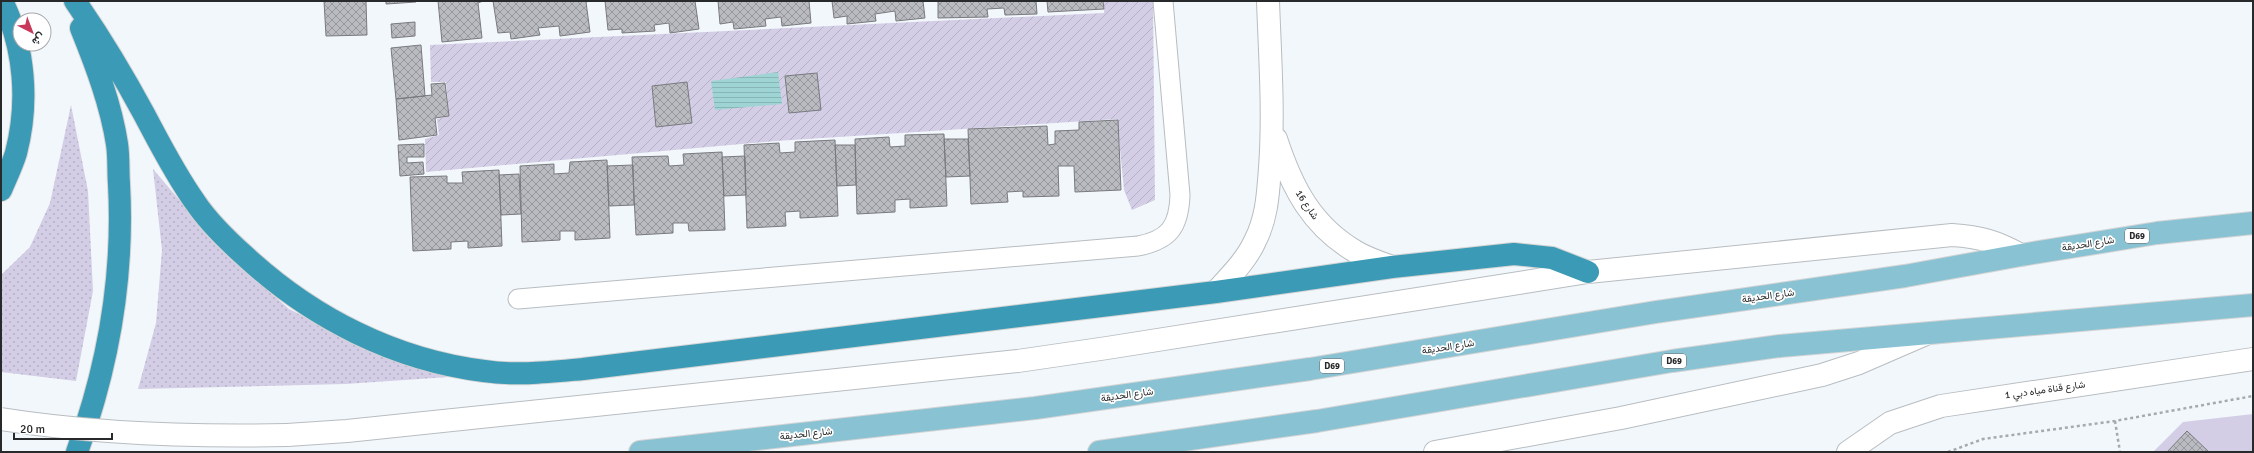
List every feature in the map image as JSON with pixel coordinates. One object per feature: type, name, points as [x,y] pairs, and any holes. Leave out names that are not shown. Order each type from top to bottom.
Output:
[{"type":"highway","points":[[1,190],[16,154],[24,103],[21,53],[2,1]]},
{"type":"highway","points":[[69,1],[82,29],[101,81],[117,144],[120,201],[119,257],[113,314],[102,370],[77,452]]},
{"type":"highway","points":[[75,1],[117,66],[169,163],[196,204],[228,241],[264,274],[304,304],[347,328],[391,348],[437,363],[492,372],[534,373],[583,369],[1216,292],[1392,267],[1514,254],[1552,258],[1588,272]]},
{"type":"main road","name":"شارع 16","points":[[1216,292],[1243,261],[1263,222],[1268,200],[1273,128],[1268,1]]},
{"type":"main road","name":"شارع 16","points":[[1273,128],[1287,171],[1314,217],[1337,240],[1359,254],[1392,267]]},
{"type":"main road","name":"شارع الحديقة","points":[[640,452],[1012,411],[1310,369],[1656,312],[1905,276],[2157,233],[2253,223]]},
{"type":"main road","points":[[1,420],[77,429],[147,434],[217,436],[287,435],[370,429],[1018,360],[1107,348],[1588,272],[1952,235],[1975,237],[1997,242],[2021,255]]},
{"type":"main road","name":"D69","points":[[1099,452],[1317,421],[1672,361],[1780,346],[2253,305]]},
{"type":"main road","points":[[1435,452],[1620,418],[1822,375],[1859,363],[1930,333]]},
{"type":"main road","name":"شارع قناة مياه دبي 1","points":[[1848,452],[1890,423],[1941,406],[2253,359]]},
{"type":"lane","points":[[518,299],[1138,246],[1156,242],[1171,231],[1179,214],[1180,208],[1163,1]]},
{"type":"path","points":[[1948,452],[1983,439],[2115,421],[2253,396]]},
{"type":"path","points":[[2115,421],[2120,452]]},
{"type":"shaded area","points":[[1104,1],[1153,1],[1155,200],[1132,210],[1124,190],[1117,119],[776,141],[426,172],[425,139],[439,135],[437,119],[449,116],[446,82],[431,82],[430,45],[1104,13]]},
{"type":"shaded area","points":[[71,105],[88,191],[93,291],[76,381],[1,372],[1,275],[30,247],[50,203]]},
{"type":"shaded area","points":[[153,169],[222,250],[289,309],[373,352],[449,377],[345,384],[138,389],[156,323],[162,250]]},
{"type":"shaded area","points":[[2253,414],[2253,452],[2153,452],[2183,422]]},
{"type":"water","points":[[778,72],[782,104],[715,110],[711,81]]},
{"type":"building","points":[[324,1],[366,1],[367,35],[326,36]]},
{"type":"building","points":[[386,1],[416,1],[416,2],[386,4]]},
{"type":"building","points":[[438,1],[483,1],[478,3],[482,38],[442,42]]},
{"type":"building","points":[[493,1],[590,1],[586,2],[590,32],[560,36],[559,26],[538,28],[540,35],[511,39],[510,32],[498,33]]},
{"type":"building","points":[[605,1],[695,1],[699,29],[670,33],[669,23],[654,25],[655,31],[622,33],[622,29],[608,30]]},
{"type":"building","points":[[718,1],[809,1],[811,23],[782,26],[781,17],[765,19],[766,26],[734,29],[733,22],[720,24]]},
{"type":"building","points":[[832,1],[923,1],[925,18],[896,21],[895,11],[875,14],[876,21],[847,24],[847,16],[834,18]]},
{"type":"building","points":[[938,1],[1036,1],[1037,14],[1005,15],[1004,8],[987,9],[988,17],[938,18]]},
{"type":"building","points":[[1047,1],[1103,1],[1104,9],[1048,12]]},
{"type":"building","points":[[415,22],[415,36],[392,38],[391,24]]},
{"type":"building","points":[[421,45],[425,96],[396,99],[391,48]]},
{"type":"building","points":[[817,73],[821,110],[789,113],[785,76]]},
{"type":"building","points":[[687,82],[692,123],[656,127],[652,86]]},
{"type":"building","points":[[445,83],[449,116],[435,118],[437,135],[399,140],[396,99],[432,95],[431,84]]},
{"type":"building","points":[[1118,120],[1121,190],[1075,192],[1074,166],[1058,166],[1059,196],[1023,197],[1023,191],[1007,192],[1008,202],[971,204],[968,129],[1047,126],[1048,145],[1055,144],[1055,131],[1079,130],[1079,122]]},
{"type":"building","points":[[944,134],[947,206],[910,208],[910,199],[895,200],[895,212],[857,214],[855,139],[889,137],[890,147],[905,146],[905,135]]},
{"type":"building","points":[[944,139],[968,139],[970,176],[946,177]]},
{"type":"building","points":[[835,140],[838,216],[800,218],[800,211],[785,212],[786,226],[747,228],[744,145],[779,143],[780,153],[795,152],[795,142]]},
{"type":"building","points":[[424,144],[424,157],[407,157],[407,163],[423,162],[424,174],[400,176],[398,145]]},
{"type":"building","points":[[835,145],[855,145],[856,185],[837,186]]},
{"type":"building","points":[[722,152],[725,230],[689,231],[688,223],[673,223],[673,233],[636,235],[632,157],[668,156],[669,166],[684,165],[683,154]]},
{"type":"building","points":[[745,156],[746,195],[724,196],[722,157]]},
{"type":"building","points":[[607,160],[610,238],[575,240],[575,231],[560,231],[560,240],[522,242],[520,166],[554,164],[554,174],[569,173],[570,162]]},
{"type":"building","points":[[633,165],[634,205],[609,206],[607,166]]},
{"type":"building","points":[[499,170],[502,246],[468,248],[468,241],[451,242],[451,249],[413,251],[410,177],[447,176],[447,183],[463,183],[462,172]]},
{"type":"building","points":[[519,174],[521,214],[501,215],[499,175]]},
{"type":"building","points":[[2187,431],[2209,452],[2167,452]]}]
